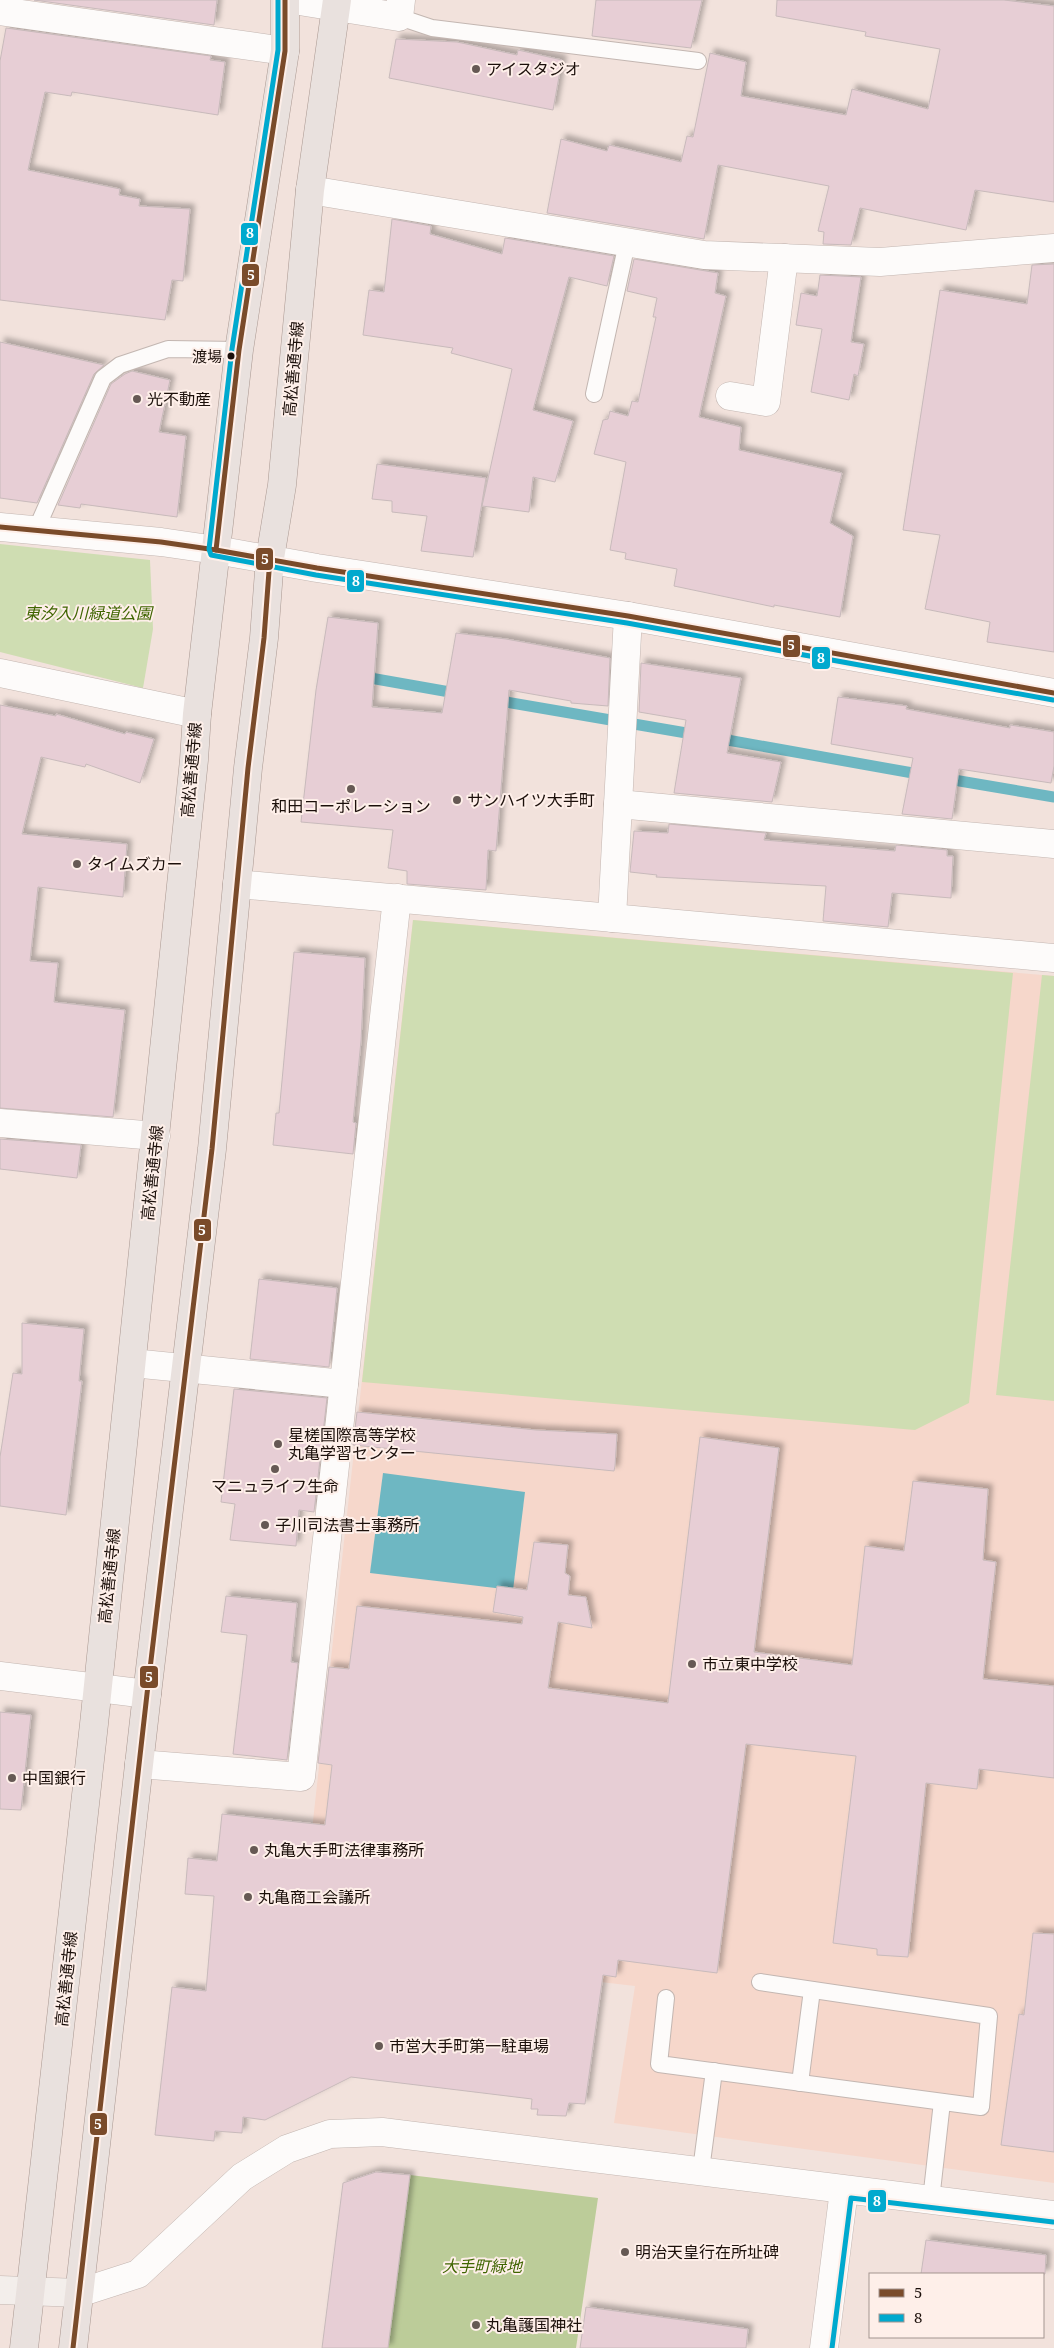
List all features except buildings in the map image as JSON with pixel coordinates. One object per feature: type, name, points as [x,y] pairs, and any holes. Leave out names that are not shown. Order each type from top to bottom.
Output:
[{"type":"main road","name":"高松善通寺線","points":[[24,2348],[132,1363],[194,760],[197,714],[239,350],[285,51],[285,0]]},
{"type":"main road","name":"高松善通寺線","points":[[73,2348],[146,1694],[212,1149],[270,558],[282,484],[310,190],[337,3]]},
{"type":"main road","points":[[0,2290],[79,2293]]},
{"type":"street","points":[[293,0],[400,8]]},
{"type":"street","points":[[0,11],[285,51]]},
{"type":"street","points":[[310,190],[704,255],[880,262],[1054,248]]},
{"type":"street","points":[[730,396],[766,402],[784,258]]},
{"type":"street","points":[[0,527],[168,543],[270,558],[317,568],[628,616],[1054,692]]},
{"type":"street","points":[[612,918],[628,616]]},
{"type":"street","points":[[0,673],[197,714]]},
{"type":"street","points":[[618,804],[1054,844]]},
{"type":"street","points":[[237,884],[1054,958]]},
{"type":"street","points":[[139,1764],[301,1777],[397,898]]},
{"type":"street","points":[[0,1123],[156,1136]]},
{"type":"street","points":[[132,1363],[344,1384]]},
{"type":"street","points":[[0,1676],[146,1694]]},
{"type":"street","points":[[79,2293],[138,2274],[242,2177],[287,2149],[330,2134],[382,2132],[1054,2215]]},
{"type":"street","points":[[824,2348],[844,2190]]},
{"type":"lane","points":[[400,8],[432,28],[698,61]]},
{"type":"lane","points":[[594,394],[627,243]]},
{"type":"lane","points":[[36,530],[103,378],[120,365],[168,349],[239,350]]},
{"type":"lane","points":[[666,1998],[658,2064],[981,2108],[989,2016],[760,1982]]},
{"type":"lane","points":[[800,2083],[812,1990]]},
{"type":"lane","points":[[701,2170],[714,2071]]},
{"type":"lane","points":[[932,2200],[942,2102]]},
{"type":"shaded area","name":"市立東中学校","points":[[413,920],[1054,976],[1054,2183],[614,2123],[635,1986],[299,1947]]},
{"type":"green space","name":"東汐入川緑道公園","points":[[0,544],[150,560],[153,629],[143,688],[0,652]]},
{"type":"green space","points":[[413,920],[1013,973],[969,1403],[915,1430],[362,1382]]},
{"type":"green space","points":[[1042,975],[1054,976],[1054,1401],[996,1395]]},
{"type":"green space","name":"大手町緑地","points":[[410,2175],[598,2198],[576,2348],[388,2348]]},
{"type":"water","points":[[383,1473],[525,1492],[513,1590],[370,1573]]},
{"type":"waterway","points":[[359,676],[461,694]]},
{"type":"waterway","points":[[494,700],[698,735]]},
{"type":"waterway","points":[[716,738],[924,775]]},
{"type":"waterway","points":[[942,778],[1054,797]]},
{"type":"transit line","name":"8","points":[[278,0],[278,50],[232,349],[209,549],[211,555],[316,575],[627,623],[1053,700]]},
{"type":"transit line","name":"5","points":[[216,550],[239,350],[285,51],[285,0]]},
{"type":"transit line","name":"5","points":[[0,527],[161,542],[216,550],[317,568],[628,616],[1054,693]]},
{"type":"transit line","name":"5","points":[[73,2348],[147,1694],[212,1149],[248,768],[264,638],[270,558]]},
{"type":"transit line","name":"8","points":[[832,2348],[851,2198],[1053,2222]]},
{"type":"place","name":"アイスタジオ","points":[[476,69]]},
{"type":"place","name":"渡場","points":[[231,356]]},
{"type":"place","name":"光不動産","points":[[137,399]]},
{"type":"place","name":"和田コーポレーション","points":[[351,789]]},
{"type":"place","name":"サンハイツ大手町","points":[[457,800]]},
{"type":"place","name":"タイムズカー","points":[[77,864]]},
{"type":"place","name":"星槎国際高等学校 丸亀学習センター","points":[[278,1444]]},
{"type":"place","name":"マニュライフ生命","points":[[275,1469]]},
{"type":"place","name":"子川司法書士事務所","points":[[265,1525]]},
{"type":"place","name":"市立東中学校","points":[[692,1664]]},
{"type":"place","name":"中国銀行","points":[[12,1778]]},
{"type":"place","name":"丸亀大手町法律事務所","points":[[254,1850]]},
{"type":"place","name":"丸亀商工会議所","points":[[248,1897]]},
{"type":"place","name":"市営大手町第一駐車場","points":[[379,2046]]},
{"type":"place","name":"明治天皇行在所址碑","points":[[625,2252]]},
{"type":"place","name":"丸亀護国神社","points":[[476,2325]]}]
